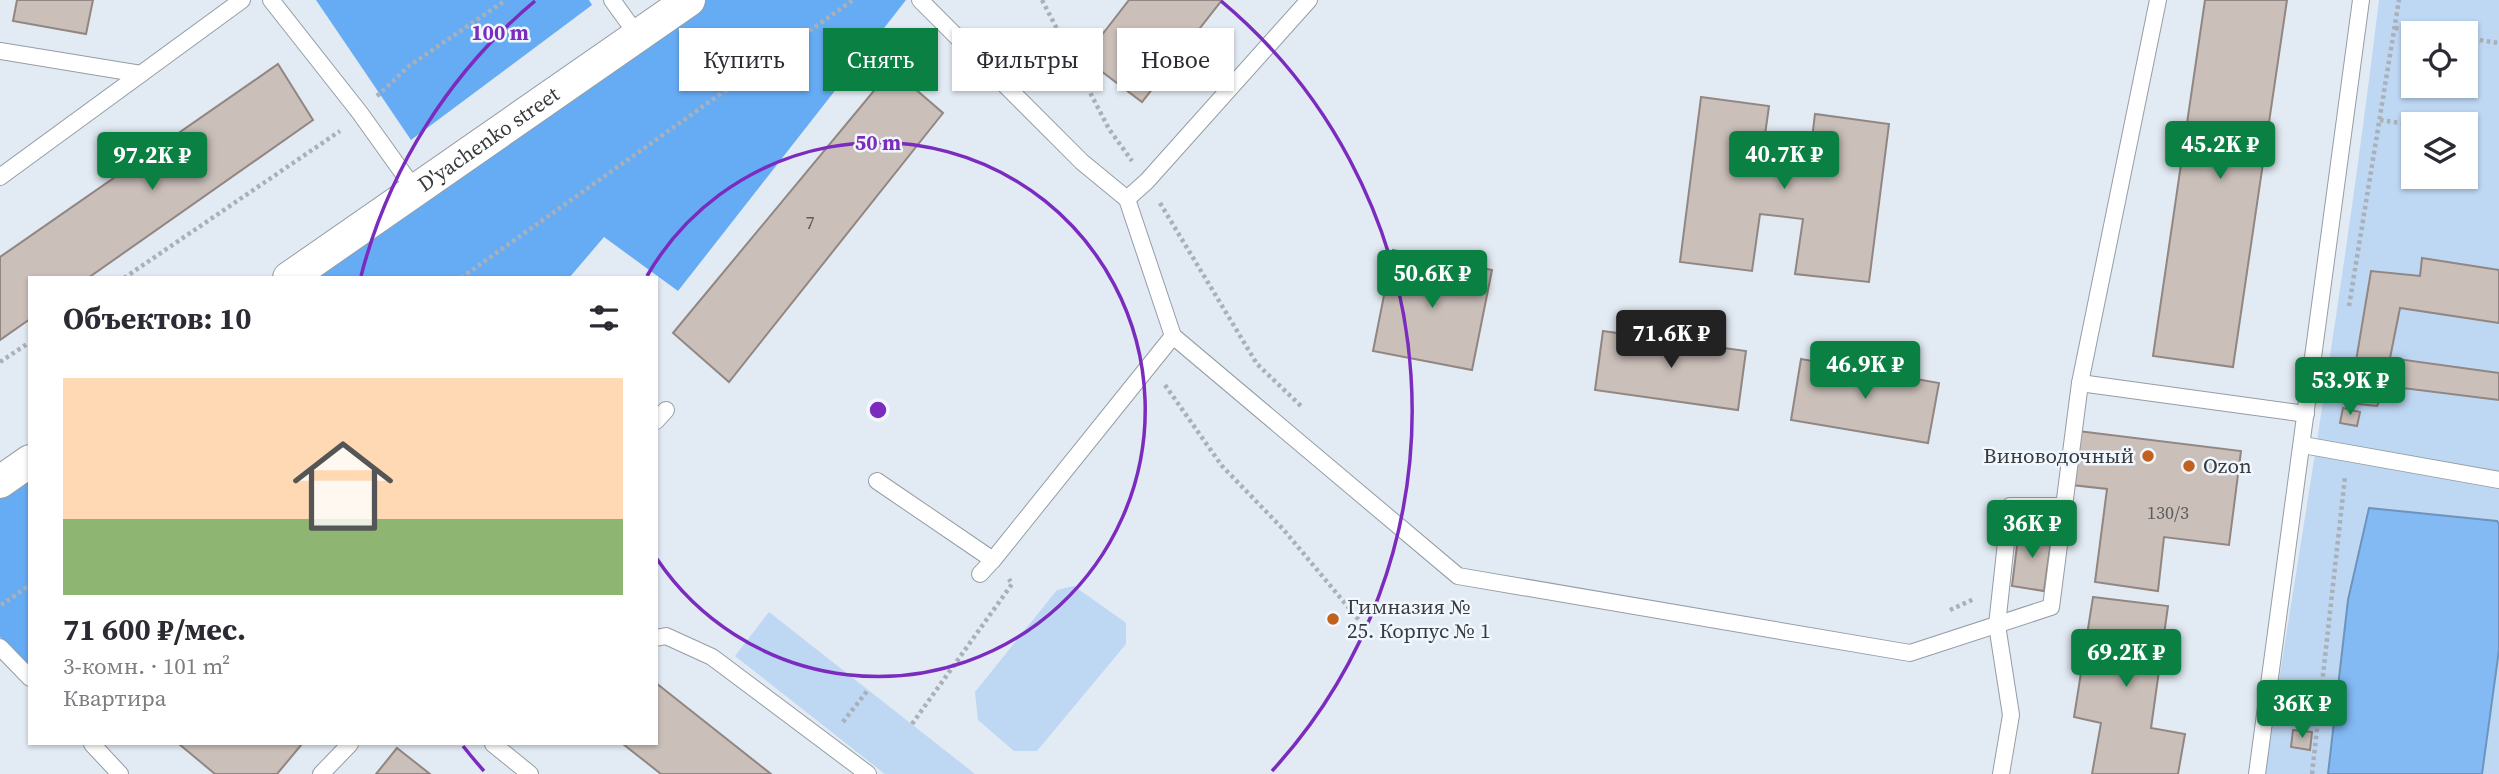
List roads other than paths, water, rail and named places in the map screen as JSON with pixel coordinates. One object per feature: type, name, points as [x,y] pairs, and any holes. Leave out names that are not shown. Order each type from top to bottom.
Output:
[{"type":"street","name":"D'yachenko street","points":[[292,276],[689,0]]},
{"type":"street","points":[[0,482],[28,462]]},
{"type":"lane","points":[[0,177],[242,0]]},
{"type":"lane","points":[[271,0],[360,113],[415,190]]},
{"type":"lane","points":[[612,0],[638,36]]},
{"type":"lane","points":[[920,0],[1082,162],[1127,199],[1173,336],[1458,576],[1910,653],[2051,607],[2080,383],[2158,0]]},
{"type":"lane","points":[[1127,199],[1147,181],[1309,0]]},
{"type":"lane","points":[[2257,774],[2361,0]]},
{"type":"lane","points":[[0,51],[141,74]]},
{"type":"lane","points":[[980,574],[1173,336]]},
{"type":"lane","points":[[2080,383],[2306,414]]},
{"type":"lane","points":[[2302,444],[2499,480]]},
{"type":"lane","points":[[877,481],[993,560]]},
{"type":"lane","points":[[2001,774],[2011,715],[1997,625],[2010,506],[2064,506]]},
{"type":"lane","points":[[658,638],[666,636],[712,657],[868,774]]},
{"type":"lane","points":[[0,647],[28,676]]},
{"type":"lane","points":[[93,745],[120,774]]},
{"type":"lane","points":[[321,774],[349,745]]},
{"type":"lane","points":[[494,745],[530,774]]},
{"type":"place","name":"Виноводочный","points":[[2148,456]]},
{"type":"place","name":"Ozon","points":[[2189,466]]},
{"type":"place","name":"Гимназия № 25. Корпус № 1","points":[[1333,619]]}]
